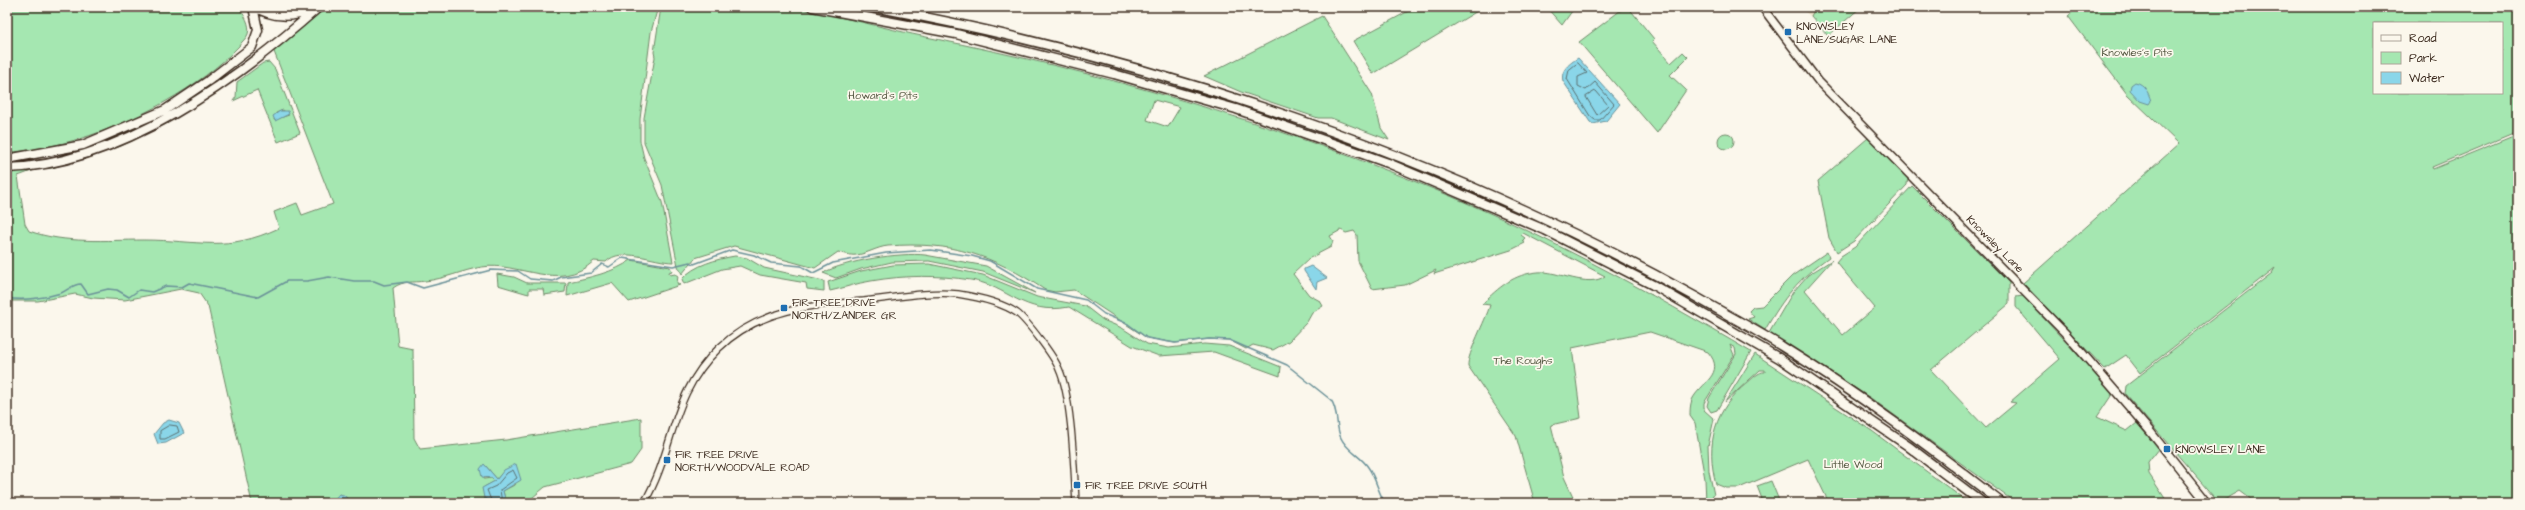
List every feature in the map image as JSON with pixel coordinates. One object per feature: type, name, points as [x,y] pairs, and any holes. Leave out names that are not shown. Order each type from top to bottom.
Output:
[{"type":"highway","points":[[254,7],[270,14],[290,16],[305,13],[318,7]]},
{"type":"highway","points":[[7,159],[83,145],[165,110],[208,81],[252,47],[258,30],[254,7]]},
{"type":"highway","points":[[7,168],[82,154],[117,142],[145,129],[214,88],[318,7]]},
{"type":"highway","points":[[812,7],[956,34],[1114,74],[1236,108],[1388,163],[1545,230],[1660,289],[1779,358],[1908,446],[1983,503]]},
{"type":"highway","points":[[874,7],[961,23],[1240,98],[1391,154],[1546,219],[1645,269],[1782,346],[1913,434],[2002,503]]},
{"type":"main road","name":"Knowsley Lane","points":[[1762,7],[1819,82],[2066,334],[2149,430],[2207,503]]},
{"type":"street","points":[[644,503],[664,462],[676,415],[687,388],[695,376],[719,348],[741,330],[776,314],[808,306],[936,294],[970,297],[993,302],[1018,314],[1041,342],[1059,369],[1067,402],[1076,503]]},
{"type":"shaded area","points":[[1800,7],[1817,7],[1811,17]]},
{"type":"green space","points":[[754,5],[802,10],[1058,66],[1184,101],[1247,120],[1370,164],[1472,205],[1554,244],[1634,285],[1751,352],[1717,410],[1711,412],[1707,406],[1709,398],[1736,354],[1735,348],[1730,345],[1734,355],[1704,403],[1704,410],[1714,419],[1708,446],[1709,471],[1714,495],[1706,502],[1705,479],[1695,423],[1690,416],[1690,406],[1692,400],[1713,372],[1715,366],[1713,360],[1708,352],[1650,332],[1572,348],[1581,418],[1551,425],[1564,477],[1576,503],[1535,503],[1516,436],[1468,366],[1473,345],[1490,305],[1482,304],[1507,282],[1529,273],[1546,272],[1590,281],[1605,276],[1523,233],[1521,235],[1525,238],[1522,241],[1525,243],[1511,250],[1434,274],[1436,270],[1405,285],[1372,289],[1358,261],[1357,235],[1354,231],[1346,233],[1341,230],[1330,236],[1333,241],[1331,247],[1310,258],[1293,274],[1309,295],[1320,301],[1323,306],[1312,313],[1307,322],[1289,341],[1273,350],[1253,345],[1246,349],[1229,340],[1209,339],[1175,343],[1147,338],[1074,290],[1055,292],[1045,290],[1026,278],[989,259],[952,248],[911,245],[888,246],[854,255],[838,252],[815,268],[734,246],[695,258],[682,274],[678,266],[662,185],[644,142],[644,118],[655,57],[654,52],[661,7]],"holes":[[[1154,100],[1180,107],[1168,127],[1147,120]]]},
{"type":"green space","points":[[7,7],[237,7],[246,19],[249,31],[239,46],[206,76],[165,102],[143,113],[100,132],[79,139],[53,146],[7,152]]},
{"type":"green space","points":[[328,7],[658,7],[651,32],[640,119],[640,141],[644,158],[662,202],[673,262],[638,256],[620,255],[612,257],[606,262],[594,261],[581,270],[567,275],[538,274],[496,266],[482,267],[432,280],[405,283],[397,285],[393,288],[398,346],[413,349],[414,438],[420,449],[506,440],[641,418],[641,450],[631,464],[545,487],[526,503],[506,503],[503,491],[516,484],[501,474],[497,479],[485,465],[484,479],[492,478],[495,481],[484,487],[487,501],[493,503],[351,503],[348,499],[332,500],[331,503],[252,503],[208,306],[199,293],[181,289],[125,300],[93,298],[75,294],[38,301],[7,301],[7,170],[12,173],[19,168],[52,164],[183,112],[166,124],[121,146],[52,168],[40,168],[18,176],[25,224],[29,231],[71,240],[144,240],[227,243],[260,236],[279,228],[274,212],[297,203],[302,215],[333,204],[273,49]]},
{"type":"green space","points":[[1416,7],[1484,7],[1373,74],[1353,41]]},
{"type":"green space","points":[[1546,7],[1575,7],[1562,25]]},
{"type":"green space","points":[[1625,7],[1628,7],[1654,39],[1652,41],[1671,63],[1683,52],[1688,57],[1670,75],[1686,90],[1657,133],[1579,42]]},
{"type":"green space","points":[[1816,7],[1861,7],[1828,36],[1811,16]]},
{"type":"green space","name":"Knowles's Pits","points":[[2078,7],[2518,7],[2518,131],[2432,167],[2433,169],[2518,134],[2518,503],[2256,503],[2240,491],[2219,503],[2125,394],[2126,386],[2272,273],[2275,268],[2140,373],[2126,355],[2105,369],[2023,283],[2179,144],[2127,94],[2068,16]]},
{"type":"green space","points":[[1322,16],[1372,94],[1381,128],[1389,140],[1331,118],[1318,118],[1241,92],[1204,76]]},
{"type":"green space","points":[[269,62],[275,69],[300,133],[278,142],[257,90],[233,101],[236,97],[237,82],[263,63]],"holes":[[[283,110],[289,115],[274,120],[276,113]]]},
{"type":"green space","points":[[1723,133],[1729,133],[1734,138],[1732,147],[1729,149],[1723,149],[1718,144],[1718,138]]},
{"type":"green space","points":[[1868,138],[1908,175],[1907,185],[1854,241],[1837,252],[1829,238],[1818,181]]},
{"type":"green space","points":[[1912,186],[2009,283],[2009,304],[1931,370],[1986,428],[2016,403],[2010,402],[2060,359],[2016,307],[2016,297],[2023,296],[2113,393],[2097,417],[2127,431],[2137,423],[2158,449],[2148,462],[2149,474],[2168,503],[2016,503],[1872,399],[1769,333],[1793,292],[1808,275],[1832,260],[1805,290],[1843,335],[1875,308],[1836,262],[1841,256],[1855,247]]},
{"type":"green space","points":[[1827,252],[1829,257],[1792,289],[1765,330],[1748,319],[1754,317],[1749,311],[1753,307],[1762,306],[1792,276]]},
{"type":"green space","points":[[915,254],[986,266],[1035,293],[983,272],[929,261],[892,262],[861,269],[836,278],[823,273],[844,265],[873,258]]},
{"type":"green space","points":[[735,256],[747,258],[764,268],[824,281],[824,291],[807,289],[806,283],[760,275],[740,266],[722,269],[684,284],[682,279],[699,266]]},
{"type":"green space","points":[[631,260],[670,267],[672,271],[669,272],[670,275],[675,274],[678,276],[677,283],[680,285],[629,302],[612,283],[567,296],[568,282],[609,271]]},
{"type":"green space","points":[[929,264],[983,275],[1037,297],[1085,306],[1103,320],[1122,328],[1147,344],[1169,348],[1204,344],[1229,346],[1281,367],[1280,376],[1214,352],[1159,356],[1132,346],[1069,307],[1053,309],[1028,304],[984,283],[971,280],[946,277],[909,277],[866,282],[830,291],[828,282],[861,271],[893,265]]},
{"type":"green space","points":[[497,274],[514,277],[527,283],[566,283],[565,292],[544,295],[543,289],[529,289],[529,294],[525,293],[498,285]]},
{"type":"green space","name":"Little Wood","points":[[1755,354],[1872,431],[1969,503],[1829,503],[1808,459],[1739,488],[1726,488],[1716,484],[1712,455],[1715,428],[1727,404],[1736,393],[1760,373],[1765,372],[1765,370],[1760,370],[1725,402]]},
{"type":"green space","points":[[1771,481],[1780,503],[1757,503],[1757,501],[1762,499],[1757,486]]},
{"type":"water","points":[[1578,58],[1620,104],[1606,121],[1593,124],[1590,122],[1563,81],[1562,77],[1564,70]]},
{"type":"water","points":[[2135,82],[2146,89],[2151,101],[2149,104],[2140,101],[2130,90],[2131,85]]},
{"type":"water","points":[[280,111],[288,111],[289,114],[275,121],[273,116]]},
{"type":"water","points":[[1311,266],[1327,278],[1317,282],[1316,289],[1304,271],[1304,269]]},
{"type":"water","points":[[169,420],[179,423],[184,433],[166,443],[158,444],[154,434],[163,423]]},
{"type":"water","points":[[484,464],[497,479],[504,470],[516,464],[521,480],[503,491],[506,503],[493,503],[484,498],[482,488],[495,481],[492,478],[482,477],[480,469]]},
{"type":"water","points":[[339,494],[344,495],[351,503],[331,503]]},
{"type":"waterway","points":[[7,298],[27,299],[48,296],[61,293],[78,284],[81,284],[88,294],[108,289],[117,290],[129,297],[139,290],[152,292],[166,286],[182,287],[189,283],[258,297],[287,281],[307,281],[329,277],[354,281],[374,281],[384,285],[407,282],[423,288],[491,270],[518,271],[530,279],[553,281],[561,277],[591,273],[602,264],[609,267],[622,258],[673,266],[690,262],[694,264],[732,250],[754,255],[771,263],[801,266],[813,273],[833,263],[886,253],[931,250],[972,256],[990,261],[1037,289],[1086,300],[1104,314],[1128,324],[1147,338],[1175,343],[1209,339],[1229,340],[1287,365],[1331,400],[1335,409],[1341,438],[1344,443],[1368,467],[1385,503]]},
{"type":"place","name":"KNOWSLEY LANE/SUGAR LANE","points":[[1788,32]]},
{"type":"place","name":"FIR TREE DRIVE NORTH/ZANDER GR","points":[[784,308]]},
{"type":"place","name":"KNOWSLEY LANE","points":[[2167,449]]},
{"type":"place","name":"FIR TREE DRIVE NORTH/WOODVALE ROAD","points":[[667,460]]},
{"type":"place","name":"FIR TREE DRIVE SOUTH","points":[[1077,485]]},
{"type":"park label","name":"Howard's Pits","points":[[883,95]]},
{"type":"park label","name":"The Roughs","points":[[1523,360]]}]
